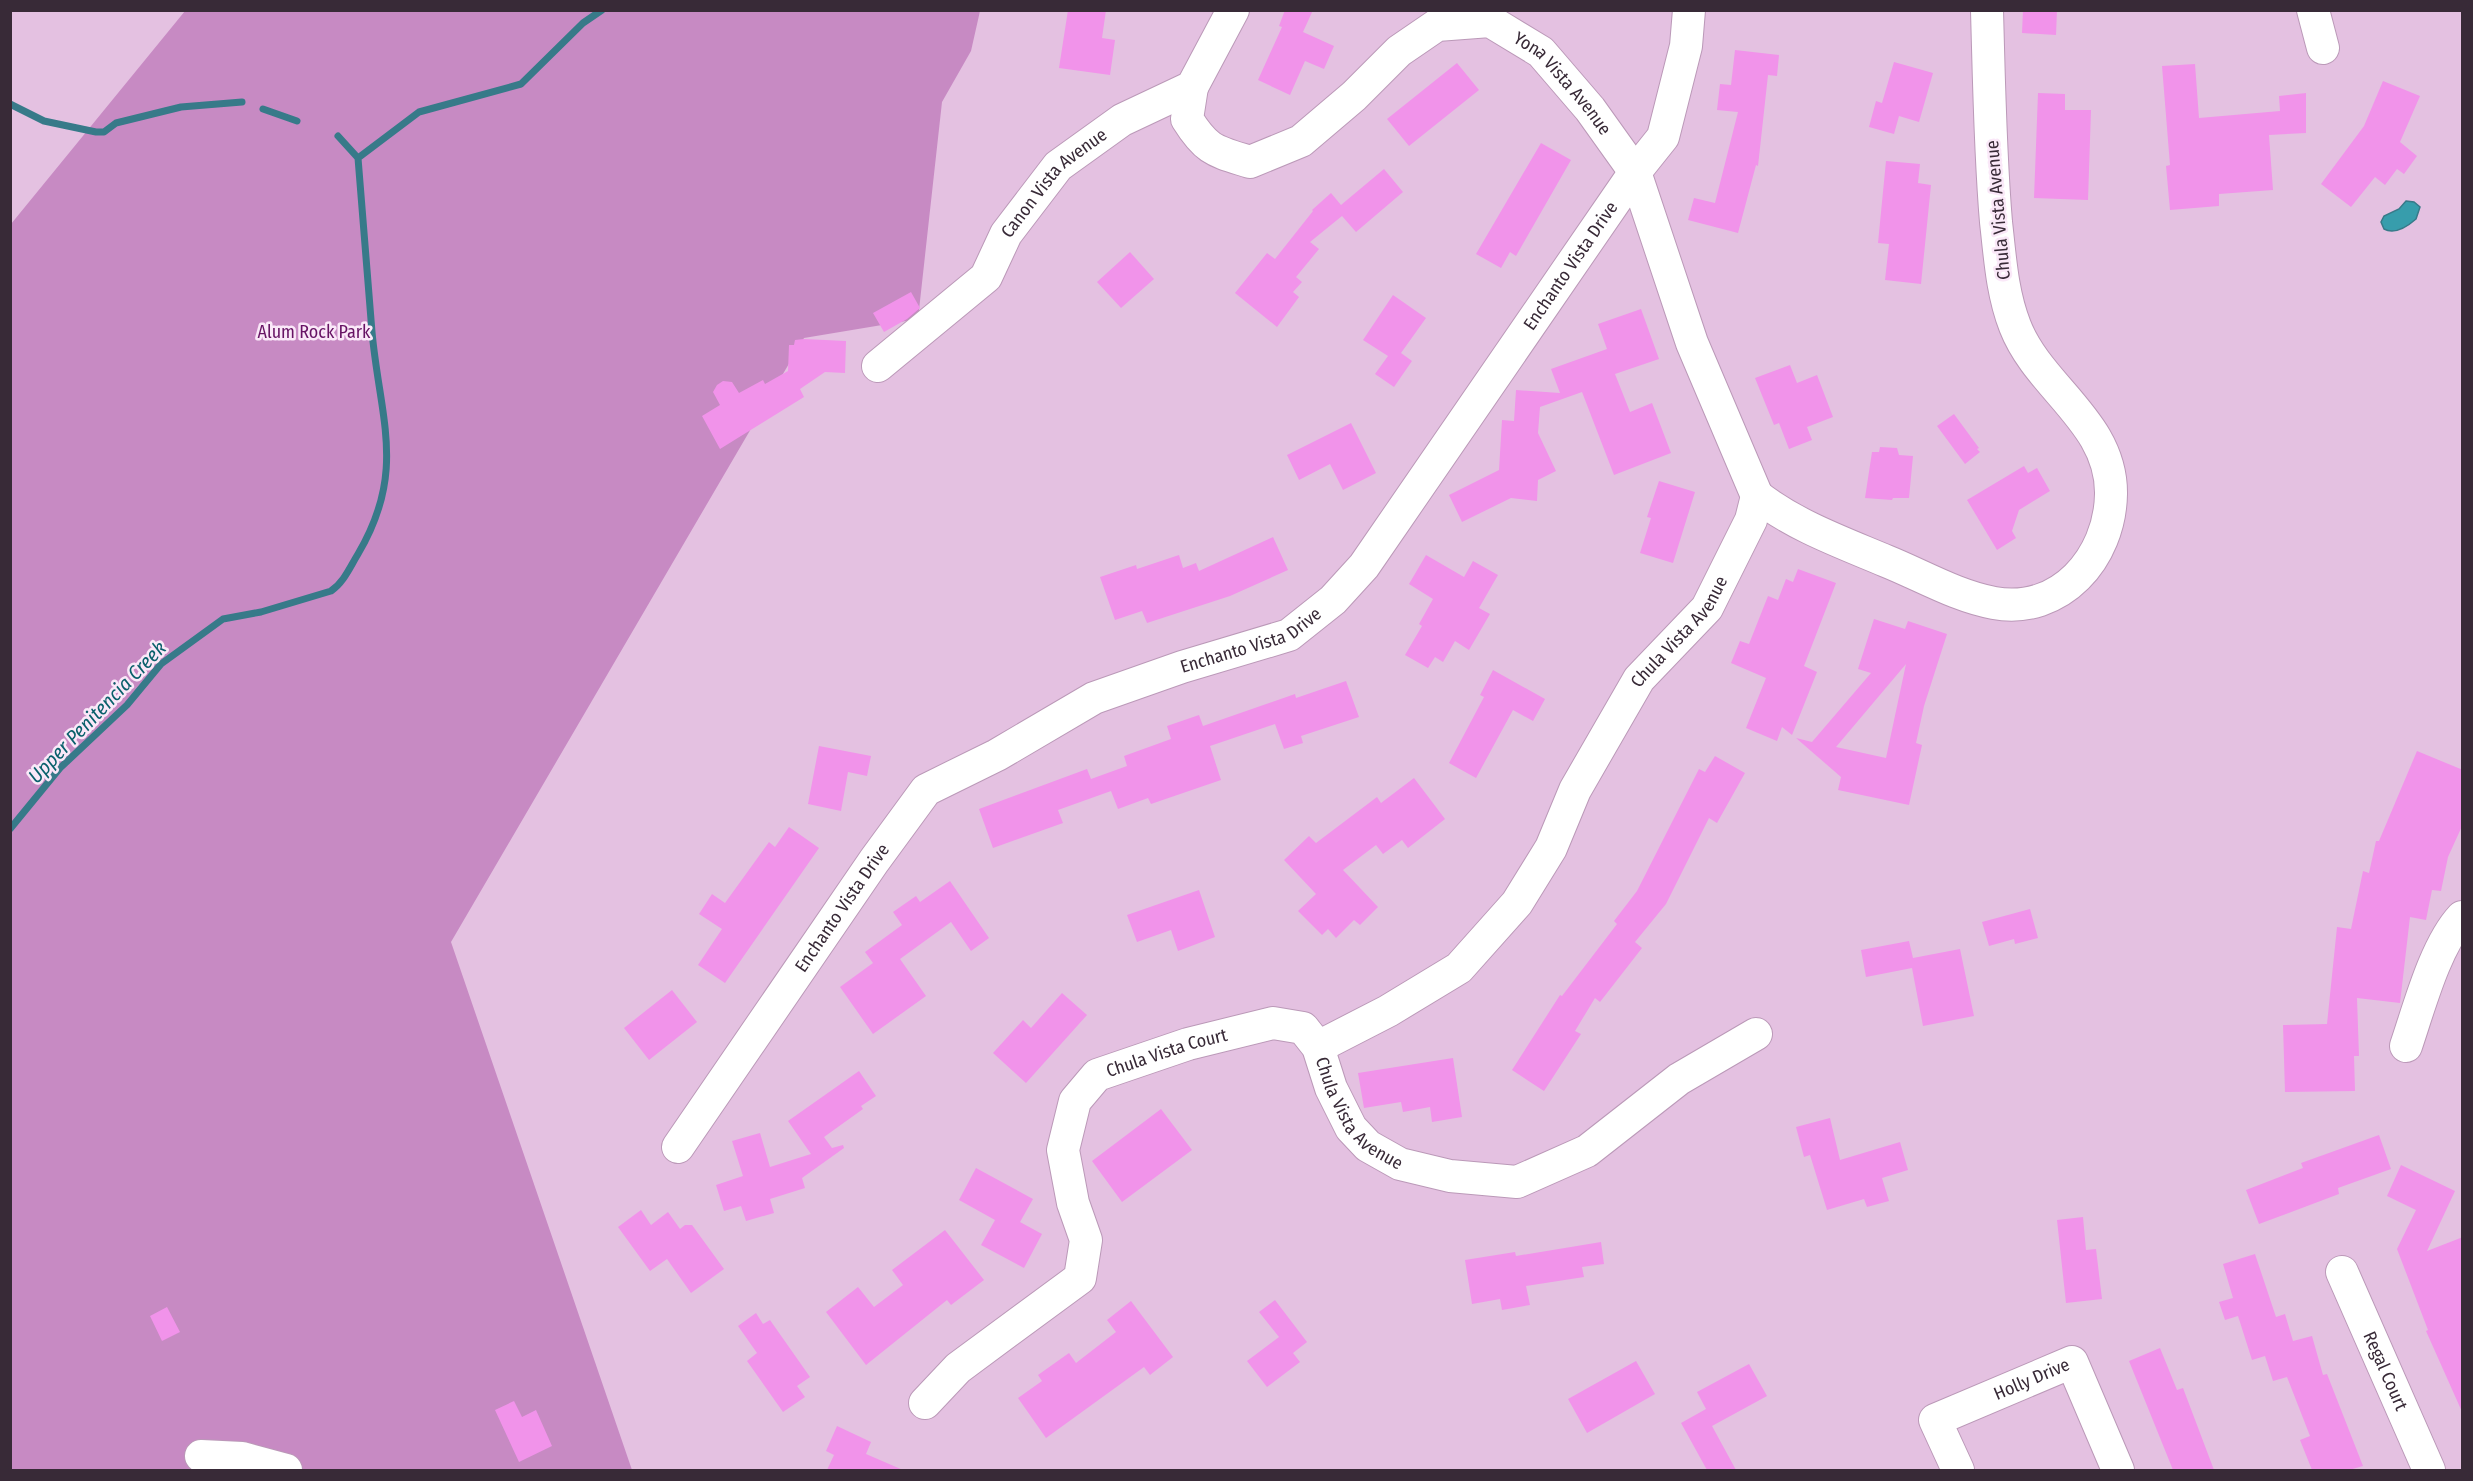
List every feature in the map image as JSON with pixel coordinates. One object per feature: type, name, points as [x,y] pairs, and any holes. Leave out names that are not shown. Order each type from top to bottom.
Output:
[{"type":"street","points":[[1192,87],[1233,10]]},
{"type":"street","name":"Enchanto Vista Drive","points":[[678,1148],[874,861],[926,790],[997,755],[1094,698],[1182,667],[1288,635],[1333,600],[1364,566],[1635,172],[1663,137],[1686,46],[1689,10]]},
{"type":"street","name":"Chula Vista Avenue","points":[[1756,1034],[1678,1079],[1587,1151],[1517,1182],[1440,1174],[1400,1164],[1368,1146],[1351,1128],[1332,1088],[1318,1047],[1388,1011],[1460,968],[1517,903],[1551,848],[1575,790],[1639,679],[1707,608],[1750,520],[1757,496],[1779,513],[1812,530],[1969,596],[1996,603],[2019,604],[2049,597],[2074,583],[2090,564],[2104,532],[2111,494],[2106,458],[2092,430],[2024,345],[2012,316],[2001,276],[1992,180],[1987,10]]},
{"type":"street","points":[[2313,10],[2323,48]]},
{"type":"street","name":"Yona Vista Avenue","points":[[1192,87],[1187,119],[1200,140],[1215,151],[1250,162],[1301,141],[1354,96],[1399,51],[1437,25],[1490,21],[1541,52],[1590,109],[1635,172],[1692,343],[1757,496]]},
{"type":"street","name":"Canon Vista Avenue","points":[[878,366],[986,277],[1006,234],[1058,166],[1122,120],[1192,87]]},
{"type":"street","points":[[2406,1046],[2428,979],[2454,926],[2463,917]]},
{"type":"street","name":"Chula Vista Court","points":[[925,1403],[958,1368],[1080,1278],[1086,1240],[1073,1203],[1063,1150],[1075,1101],[1097,1075],[1188,1044],[1273,1023],[1303,1028],[1318,1047]]},
{"type":"street","name":"Regal Court","points":[[2343,1272],[2429,1470]]},
{"type":"street","name":"Holly Drive","points":[[1958,1470],[1935,1420],[2072,1362],[2118,1470]]},
{"type":"street","points":[[201,1456],[242,1458],[286,1470]]},
{"type":"green space","name":"Alum Rock Park","points":[[185,11],[980,11],[971,51],[942,102],[918,319],[804,338],[451,942],[632,1470],[11,1470],[11,224]]},
{"type":"water","points":[[2406,201],[2414,202],[2420,207],[2416,219],[2397,230],[2384,229],[2381,222],[2384,216],[2399,209]]},
{"type":"building","points":[[1068,10],[1106,10],[1102,38],[1115,40],[1110,75],[1059,68]]},
{"type":"building","points":[[1285,10],[1313,10],[1303,32],[1334,46],[1324,69],[1305,61],[1290,95],[1258,80],[1282,27],[1279,26]]},
{"type":"building","points":[[2023,10],[2057,10],[2056,35],[2022,33]]},
{"type":"building","points":[[1735,50],[1779,55],[1777,76],[1768,75],[1758,166],[1756,165],[1738,233],[1688,220],[1694,198],[1715,203],[1738,112],[1717,110],[1720,84],[1731,85]]},
{"type":"building","points":[[1894,62],[1933,73],[1919,122],[1899,116],[1894,134],[1869,127],[1876,101],[1882,103]]},
{"type":"building","points":[[1457,63],[1479,90],[1409,146],[1387,119]]},
{"type":"building","points":[[2195,64],[2199,118],[2280,111],[2279,96],[2306,93],[2306,133],[2269,135],[2273,190],[2219,194],[2219,206],[2170,210],[2166,166],[2170,165],[2162,66]]},
{"type":"building","points":[[2383,81],[2420,96],[2400,142],[2417,156],[2404,174],[2397,169],[2385,185],[2375,177],[2351,207],[2321,184],[2364,126]]},
{"type":"building","points":[[2038,93],[2065,94],[2065,110],[2091,110],[2088,200],[2034,198]]},
{"type":"building","points":[[1541,143],[1571,160],[1516,256],[1510,252],[1501,268],[1476,254]]},
{"type":"building","points":[[1886,161],[1920,164],[1918,183],[1931,185],[1921,284],[1885,280],[1889,244],[1878,243]]},
{"type":"building","points":[[1384,169],[1403,192],[1356,232],[1342,216],[1310,242],[1319,249],[1296,277],[1302,282],[1293,292],[1299,297],[1277,327],[1235,293],[1267,253],[1275,259],[1312,210],[1331,193],[1341,205]]},
{"type":"building","points":[[1130,252],[1154,279],[1121,308],[1097,282]]},
{"type":"building","points":[[911,292],[920,308],[907,319],[884,332],[873,313]]},
{"type":"building","points":[[1393,295],[1426,318],[1401,353],[1412,361],[1394,387],[1375,374],[1388,356],[1363,340]]},
{"type":"building","points":[[1641,309],[1659,359],[1615,374],[1630,412],[1652,403],[1671,453],[1614,475],[1582,392],[1540,407],[1538,433],[1556,471],[1538,480],[1537,501],[1511,498],[1462,522],[1449,495],[1499,470],[1502,420],[1514,421],[1516,390],[1560,393],[1551,369],[1607,349],[1598,324]]},
{"type":"building","points":[[795,340],[846,341],[845,373],[825,372],[800,389],[804,397],[720,449],[702,416],[720,405],[713,392],[717,385],[723,381],[732,382],[739,393],[763,380],[765,384],[788,371],[789,345],[794,345]]},
{"type":"building","points":[[1790,365],[1797,383],[1817,375],[1833,417],[1807,427],[1812,440],[1789,449],[1779,423],[1774,425],[1755,378]]},
{"type":"building","points":[[1954,414],[1980,452],[1965,464],[1937,426]]},
{"type":"building","points":[[1351,423],[1376,473],[1343,490],[1330,464],[1299,480],[1287,455]]},
{"type":"building","points":[[1880,447],[1897,448],[1899,455],[1913,456],[1909,498],[1893,498],[1892,500],[1865,498],[1872,452],[1879,452]]},
{"type":"building","points":[[2024,466],[2028,473],[2037,468],[2050,491],[2019,510],[2012,531],[2016,538],[1997,550],[1967,500]]},
{"type":"building","points":[[1659,481],[1695,492],[1673,563],[1640,553],[1651,518],[1647,517]]},
{"type":"building","points":[[1273,537],[1288,570],[1230,596],[1147,623],[1142,611],[1115,620],[1100,577],[1136,565],[1137,569],[1179,555],[1183,568],[1196,563],[1199,571]]},
{"type":"building","points":[[1426,555],[1464,577],[1473,561],[1498,575],[1479,608],[1490,614],[1469,650],[1455,641],[1443,662],[1435,657],[1428,668],[1405,655],[1422,626],[1419,624],[1433,599],[1409,584]]},
{"type":"building","points":[[1798,569],[1836,583],[1804,666],[1817,672],[1792,735],[1782,727],[1777,741],[1746,728],[1766,678],[1731,663],[1740,641],[1749,644],[1768,596],[1778,600],[1786,579],[1793,582]]},
{"type":"building","points":[[1874,619],[1905,629],[1908,621],[1947,634],[1924,706],[1916,743],[1922,745],[1909,805],[1838,790],[1841,777],[1796,738],[1812,742],[1871,673],[1858,669]],"holes":[[[1906,664],[1886,758],[1836,747]]]},
{"type":"building","points":[[1493,670],[1545,699],[1533,721],[1513,710],[1476,778],[1449,763],[1484,697],[1480,695]]},
{"type":"building","points":[[1346,681],[1359,717],[1301,736],[1303,743],[1284,749],[1275,724],[1210,746],[1221,780],[1151,804],[1148,798],[1118,809],[1111,791],[1058,810],[1063,823],[993,848],[979,809],[1087,769],[1091,779],[1127,766],[1124,756],[1171,739],[1167,726],[1199,715],[1203,726],[1295,694],[1296,698]]},
{"type":"building","points":[[819,746],[871,756],[867,776],[848,772],[841,811],[808,804]]},
{"type":"building","points":[[2417,751],[2463,770],[2463,824],[2448,857],[2441,891],[2432,890],[2426,920],[2410,917],[2400,1003],[2357,998],[2359,1056],[2354,1056],[2355,1091],[2285,1092],[2283,1025],[2327,1024],[2337,927],[2351,929],[2363,871],[2369,873],[2376,841],[2379,841]]},
{"type":"building","points":[[1715,756],[1745,773],[1717,823],[1709,818],[1666,904],[1635,942],[1642,948],[1600,1002],[1595,998],[1575,1031],[1581,1034],[1544,1091],[1512,1070],[1560,995],[1562,996],[1617,924],[1614,921],[1637,891],[1699,769],[1705,772]]},
{"type":"building","points":[[1414,778],[1445,819],[1408,848],[1402,840],[1383,854],[1376,845],[1343,870],[1378,907],[1360,925],[1354,920],[1336,938],[1328,929],[1322,935],[1298,911],[1316,894],[1284,860],[1309,836],[1316,843],[1377,797],[1381,803]]},
{"type":"building","points":[[789,827],[819,848],[725,983],[698,965],[722,929],[699,914],[712,894],[725,903],[769,842],[775,847]]},
{"type":"building","points":[[950,881],[989,938],[971,951],[951,922],[900,959],[926,996],[873,1034],[840,987],[873,963],[865,952],[902,925],[893,912],[916,896],[920,902]]},
{"type":"building","points":[[1199,890],[1215,937],[1178,951],[1171,930],[1137,942],[1127,915]]},
{"type":"building","points":[[2030,909],[2038,938],[2015,944],[2014,939],[1989,946],[1982,922]]},
{"type":"building","points":[[1909,941],[1913,958],[1960,949],[1974,1016],[1923,1026],[1912,968],[1866,977],[1861,950]]},
{"type":"building","points":[[672,990],[697,1022],[649,1060],[624,1028]]},
{"type":"building","points":[[1062,993],[1087,1015],[1026,1083],[993,1053],[1023,1020],[1031,1028]]},
{"type":"building","points":[[1453,1058],[1462,1117],[1432,1122],[1430,1107],[1403,1112],[1401,1102],[1364,1108],[1358,1073]]},
{"type":"building","points":[[859,1071],[876,1096],[861,1106],[863,1109],[824,1137],[832,1148],[843,1145],[844,1148],[802,1178],[805,1188],[770,1199],[774,1213],[746,1221],[741,1206],[724,1211],[716,1185],[743,1176],[732,1141],[760,1133],[770,1167],[811,1154],[788,1121]]},
{"type":"building","points":[[1161,1109],[1192,1150],[1122,1202],[1092,1161]]},
{"type":"building","points":[[1830,1118],[1840,1160],[1900,1142],[1908,1170],[1882,1178],[1889,1201],[1867,1207],[1864,1199],[1827,1210],[1810,1155],[1804,1157],[1796,1127]]},
{"type":"building","points":[[2379,1135],[2391,1169],[2338,1188],[2339,1194],[2259,1224],[2246,1190],[2303,1168],[2301,1163]]},
{"type":"building","points":[[2401,1165],[2455,1191],[2427,1251],[2463,1237],[2463,1414],[2426,1331],[2428,1330],[2397,1249],[2416,1210],[2387,1196]]},
{"type":"building","points":[[976,1168],[1033,1199],[1020,1222],[1042,1234],[1024,1268],[981,1245],[995,1220],[959,1200]]},
{"type":"building","points":[[641,1210],[651,1225],[668,1212],[680,1229],[685,1225],[692,1225],[724,1269],[691,1293],[667,1259],[650,1271],[618,1227]]},
{"type":"building","points":[[2083,1217],[2086,1250],[2096,1249],[2102,1299],[2066,1303],[2057,1220]]},
{"type":"building","points":[[945,1230],[984,1280],[951,1305],[947,1300],[866,1365],[826,1312],[858,1287],[874,1307],[903,1285],[892,1270]]},
{"type":"building","points":[[1601,1242],[1604,1264],[1582,1267],[1584,1277],[1526,1286],[1530,1305],[1502,1310],[1500,1299],[1472,1304],[1465,1260],[1515,1252],[1516,1256]]},
{"type":"building","points":[[2255,1254],[2276,1317],[2285,1314],[2293,1341],[2312,1336],[2323,1375],[2327,1374],[2363,1466],[2349,1470],[2312,1470],[2300,1440],[2310,1436],[2287,1377],[2273,1381],[2265,1356],[2252,1360],[2238,1316],[2225,1320],[2219,1302],[2233,1298],[2223,1264]]},
{"type":"building","points":[[1275,1300],[1307,1342],[1293,1353],[1300,1362],[1267,1387],[1247,1361],[1279,1337],[1259,1312]]},
{"type":"building","points":[[1131,1301],[1173,1357],[1150,1375],[1144,1367],[1046,1438],[1018,1398],[1042,1381],[1038,1375],[1069,1353],[1076,1363],[1116,1332],[1107,1320]]},
{"type":"building","points":[[167,1307],[180,1332],[162,1341],[150,1316]]},
{"type":"building","points":[[756,1313],[763,1324],[770,1320],[810,1377],[797,1386],[805,1397],[783,1412],[747,1361],[757,1353],[738,1326]]},
{"type":"building","points":[[2160,1348],[2177,1390],[2183,1388],[2214,1470],[2173,1470],[2129,1361]]},
{"type":"building","points":[[1636,1361],[1655,1394],[1587,1433],[1568,1399]]},
{"type":"building","points":[[1749,1364],[1767,1396],[1712,1426],[1736,1470],[1707,1470],[1681,1423],[1706,1409],[1697,1392]]},
{"type":"building","points":[[514,1401],[522,1417],[536,1410],[552,1446],[519,1462],[495,1410]]},
{"type":"building","points":[[837,1426],[871,1442],[866,1454],[903,1470],[827,1470],[834,1455],[826,1451]]},
{"type":"waterway","name":"Upper Penitencia Creek","points":[[10,829],[60,768],[127,705],[161,664],[223,619],[261,612],[331,591],[343,579],[373,524],[382,497],[386,470],[384,419],[372,332],[358,158],[419,112],[521,84],[583,23],[602,10]]},
{"type":"waterway","points":[[10,104],[44,121],[104,132],[116,123],[181,107],[242,102]]},
{"type":"waterway","points":[[263,109],[297,121]]},
{"type":"waterway","points":[[338,136],[358,158]]}]
